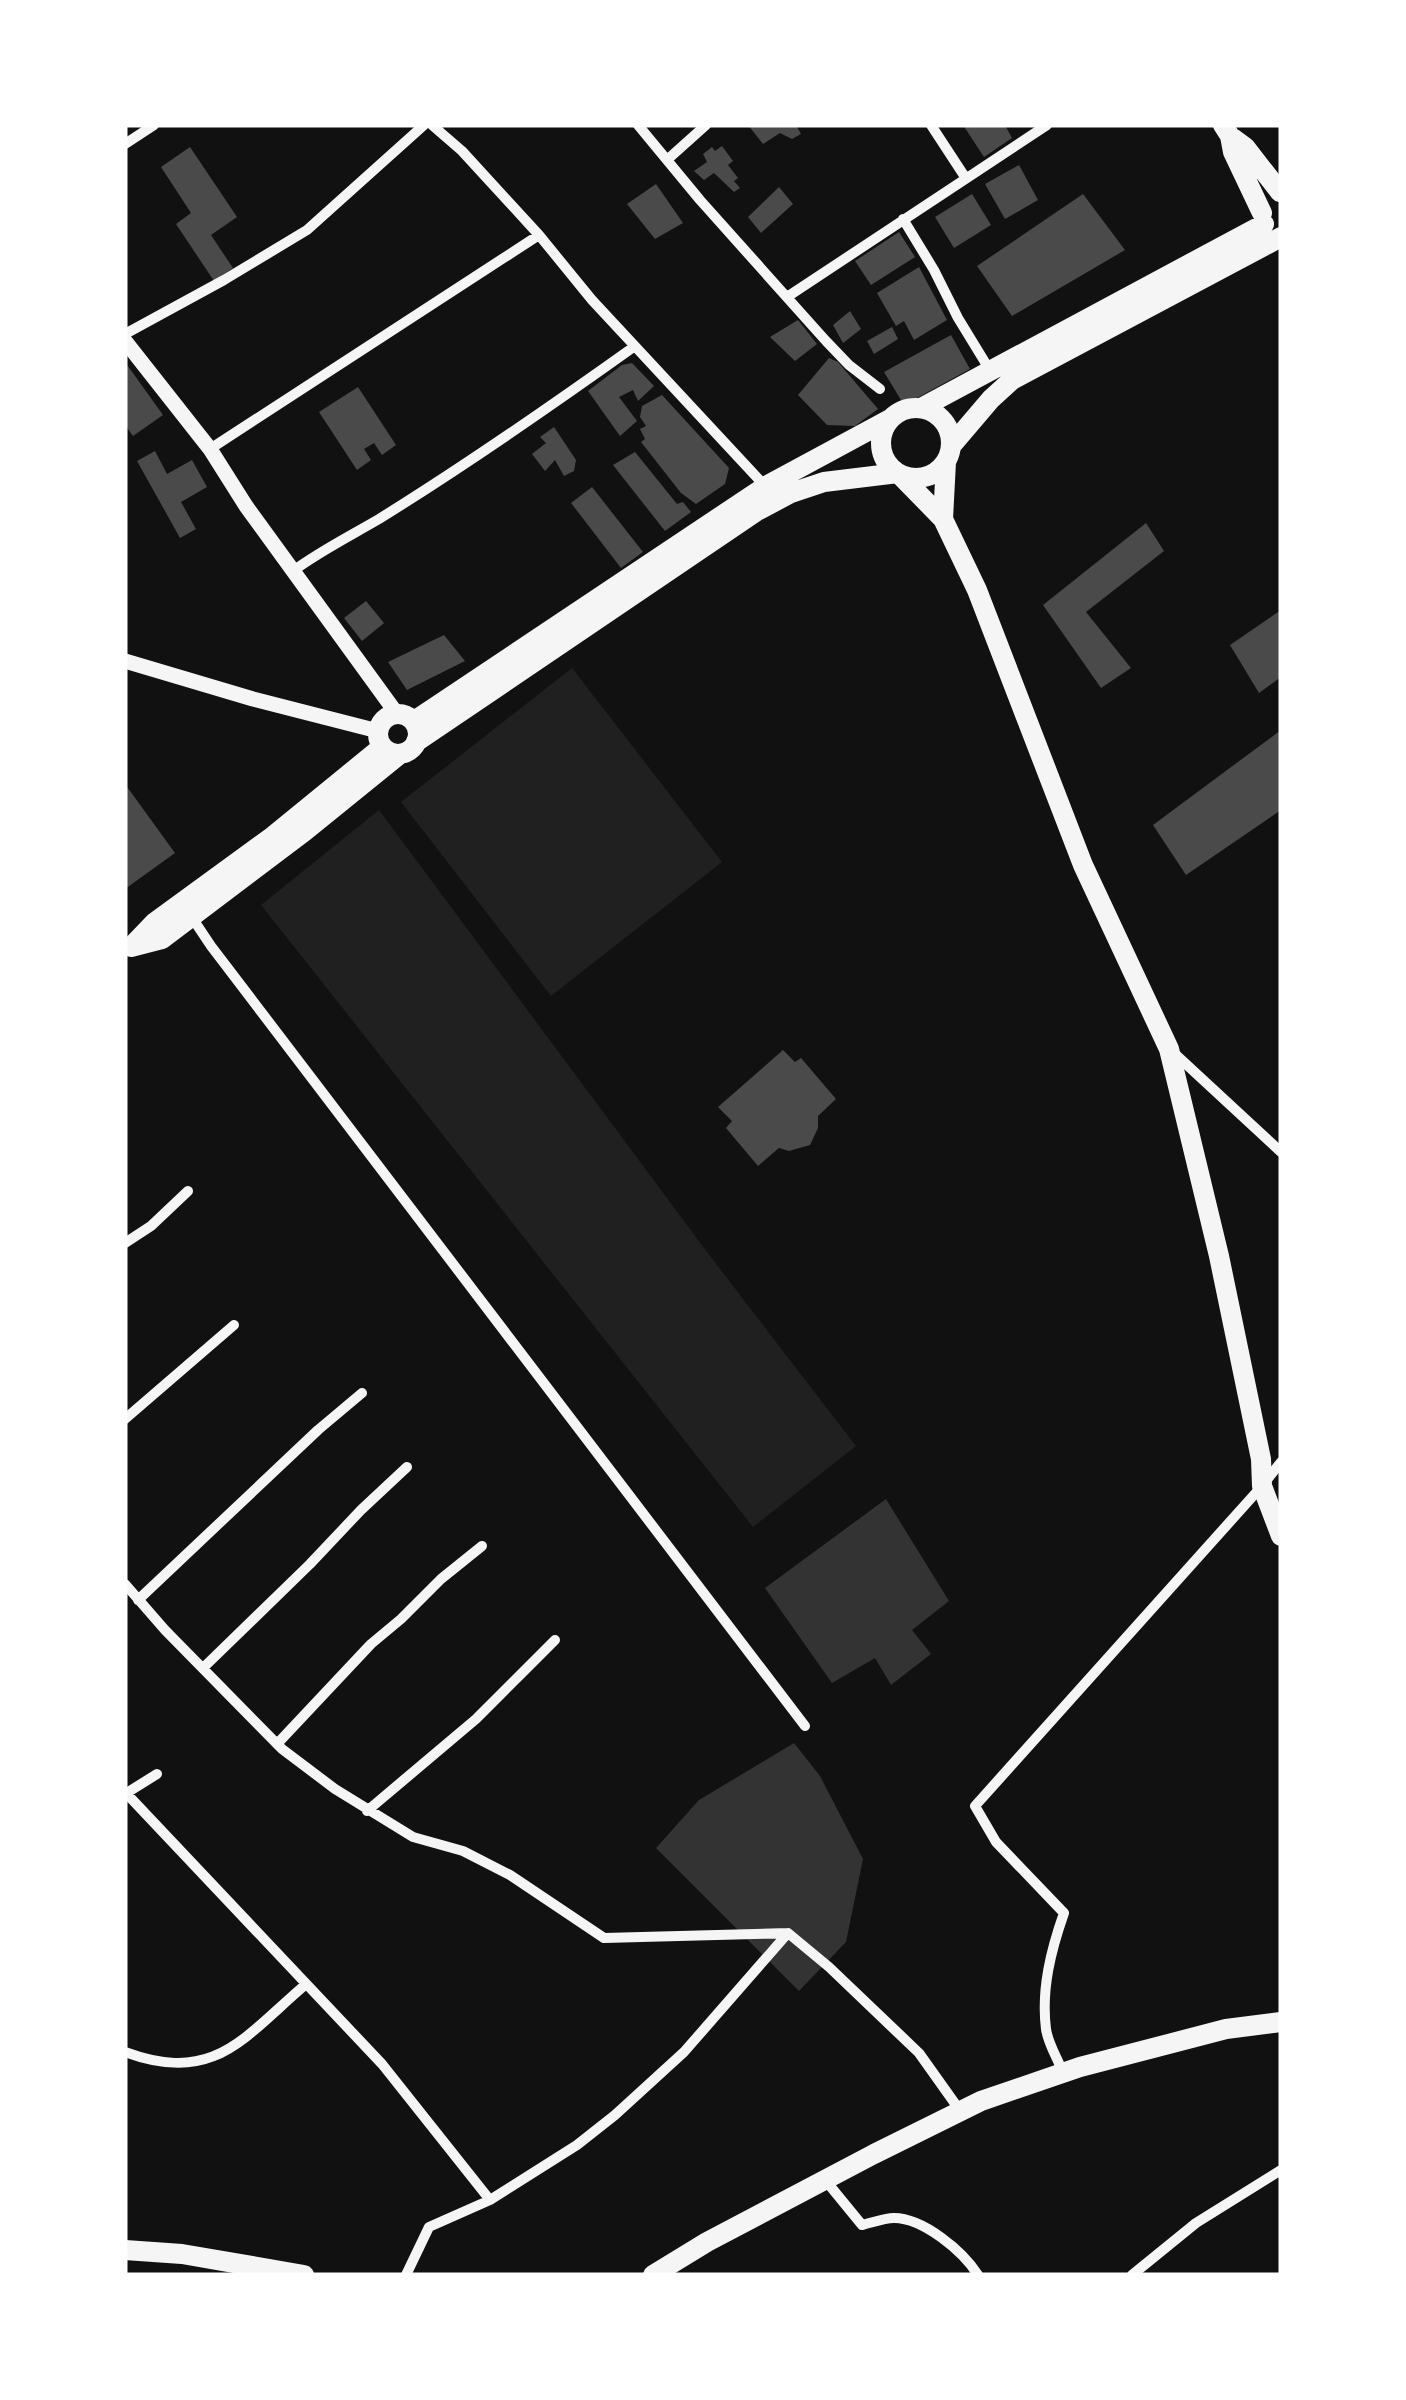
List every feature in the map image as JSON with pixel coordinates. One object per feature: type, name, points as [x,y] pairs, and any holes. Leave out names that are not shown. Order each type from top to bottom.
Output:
[{"type":"main road","points":[[1227,130],[1280,192],[1265,204],[1272,227]]},
{"type":"main road","points":[[1227,130],[1272,227]]},
{"type":"main road","points":[[128,949],[156,922],[187,910],[398,735],[766,486],[904,410],[921,408],[1272,227]]},
{"type":"main road","points":[[398,735],[791,493],[824,482],[899,475],[918,479],[934,474],[991,399],[1012,380],[1272,227]]},
{"type":"main road","points":[[921,408],[934,412],[950,433],[943,519]]},
{"type":"main road","points":[[890,419],[882,434],[881,450],[888,466],[943,519],[977,590],[1083,865],[1170,1049],[1219,1256],[1261,1459],[1262,1486],[1281,1536]]},
{"type":"main road","points":[[653,2275],[707,2242],[982,2102],[1063,2073],[1226,2028],[1281,2022]]},
{"type":"main road","points":[[125,2250],[182,2254],[304,2275]]},
{"type":"street","points":[[125,144],[154,125]]},
{"type":"street","points":[[398,735],[210,449],[125,338],[307,230],[428,125],[462,152],[697,416],[766,486]]},
{"type":"street","points":[[638,125],[849,365],[880,389]]},
{"type":"street","points":[[668,159],[706,125]]},
{"type":"street","points":[[931,125],[966,176]]},
{"type":"street","points":[[787,297],[1046,125]]},
{"type":"street","points":[[903,219],[991,372]]},
{"type":"street","points":[[210,449],[539,236]]},
{"type":"street","points":[[293,571],[534,418],[635,346]]},
{"type":"street","points":[[125,661],[253,699],[398,735]]},
{"type":"street","points":[[187,910],[805,1726]]},
{"type":"street","points":[[1170,1049],[1281,1152]]},
{"type":"street","points":[[125,1243],[151,1226],[188,1191]]},
{"type":"street","points":[[125,1419],[234,1325]]},
{"type":"street","points":[[138,1600],[318,1430],[362,1394]]},
{"type":"street","points":[[1063,2073],[1046,2031],[1046,1997],[1050,1955],[1064,1913],[996,1842],[975,1806],[1281,1462]]},
{"type":"street","points":[[203,1668],[407,1468]]},
{"type":"street","points":[[276,1744],[371,1644],[482,1546]]},
{"type":"street","points":[[125,1584],[276,1744],[367,1810],[412,1837],[462,1851],[510,1875],[604,1938],[788,1933],[830,1967],[919,2053],[961,2112]]},
{"type":"street","points":[[367,1810],[476,1719],[556,1640]]},
{"type":"street","points":[[156,1774],[125,1793],[382,2064],[490,2200]]},
{"type":"street","points":[[406,2275],[430,2226],[490,2200],[576,2145],[684,2052],[788,1933]]},
{"type":"street","points":[[125,2052],[149,2061],[180,2064],[207,2060],[230,2048],[305,1984]]},
{"type":"street","points":[[1132,2275],[1196,2222],[1281,2170]]},
{"type":"street","points":[[826,2180],[862,2225],[894,2218],[928,2228],[968,2260],[972,2273]]},
{"type":"shaded area","points":[[572,668],[722,862],[551,996],[401,802]]},
{"type":"shaded area","points":[[379,810],[856,1446],[753,1527],[261,905]]},
{"type":"shaded area","points":[[886,1499],[949,1601],[912,1630],[931,1654],[891,1685],[875,1658],[832,1683],[765,1588]]},
{"type":"shaded area","points":[[794,1743],[820,1776],[863,1859],[846,1942],[799,1991],[656,1848],[699,1800]]},
{"type":"building","points":[[748,125],[796,125],[801,134],[792,139],[780,133],[763,144]]},
{"type":"building","points":[[963,125],[1005,125],[1012,138],[984,157]]},
{"type":"building","points":[[722,146],[733,161],[728,165],[738,178],[734,181],[740,188],[734,192],[714,173],[704,180],[694,171],[707,162],[703,154]]},
{"type":"building","points":[[190,147],[237,217],[211,235],[233,268],[214,281],[176,224],[191,213],[161,167]]},
{"type":"building","points":[[1019,165],[1038,200],[1005,219],[985,184]]},
{"type":"building","points":[[656,184],[683,223],[655,239],[627,204]]},
{"type":"building","points":[[779,187],[793,204],[761,233],[748,217]]},
{"type":"building","points":[[972,194],[991,225],[954,248],[935,217]]},
{"type":"building","points":[[1083,194],[1125,250],[1012,316],[977,266]]},
{"type":"building","points":[[899,232],[915,257],[871,285],[855,261]]},
{"type":"building","points":[[919,267],[947,320],[914,340],[904,321],[896,326],[877,293]]},
{"type":"building","points":[[850,311],[861,329],[843,343],[833,325]]},
{"type":"building","points":[[798,320],[817,344],[795,361],[770,337]]},
{"type":"building","points":[[892,327],[898,339],[874,354],[867,341]]},
{"type":"building","points":[[951,335],[970,369],[904,405],[884,372]]},
{"type":"building","points":[[829,358],[838,362],[878,409],[855,426],[827,425],[798,395]]},
{"type":"building","points":[[125,362],[163,415],[133,436],[125,425]]},
{"type":"building","points":[[632,363],[654,386],[638,401],[633,390],[619,397],[637,421],[620,436],[588,391],[622,365]]},
{"type":"building","points":[[358,387],[396,445],[382,455],[374,443],[364,449],[371,460],[357,470],[319,412]]},
{"type":"building","points":[[662,395],[729,468],[725,484],[696,504],[681,493],[641,442],[645,439],[640,429],[646,426],[640,417],[642,406]]},
{"type":"building","points":[[554,427],[576,460],[574,471],[564,476],[555,460],[545,471],[532,454],[546,443],[540,437]]},
{"type":"building","points":[[155,451],[167,474],[192,460],[207,487],[181,502],[196,529],[180,538],[137,461]]},
{"type":"building","points":[[635,452],[677,504],[683,502],[691,512],[665,531],[613,465]]},
{"type":"building","points":[[592,487],[643,552],[621,568],[571,503]]},
{"type":"building","points":[[1146,523],[1164,551],[1086,612],[1131,668],[1101,688],[1043,605]]},
{"type":"building","points":[[366,601],[384,623],[362,641],[344,618]]},
{"type":"building","points":[[1281,610],[1281,677],[1259,693],[1230,645]]},
{"type":"building","points":[[444,635],[465,661],[407,690],[388,662]]},
{"type":"building","points":[[1281,730],[1281,810],[1186,875],[1153,825]]},
{"type":"building","points":[[125,784],[175,853],[125,889]]},
{"type":"building","points":[[783,1050],[795,1062],[801,1058],[836,1099],[818,1116],[818,1128],[810,1145],[789,1151],[779,1148],[758,1166],[726,1128],[732,1121],[718,1107]]}]
